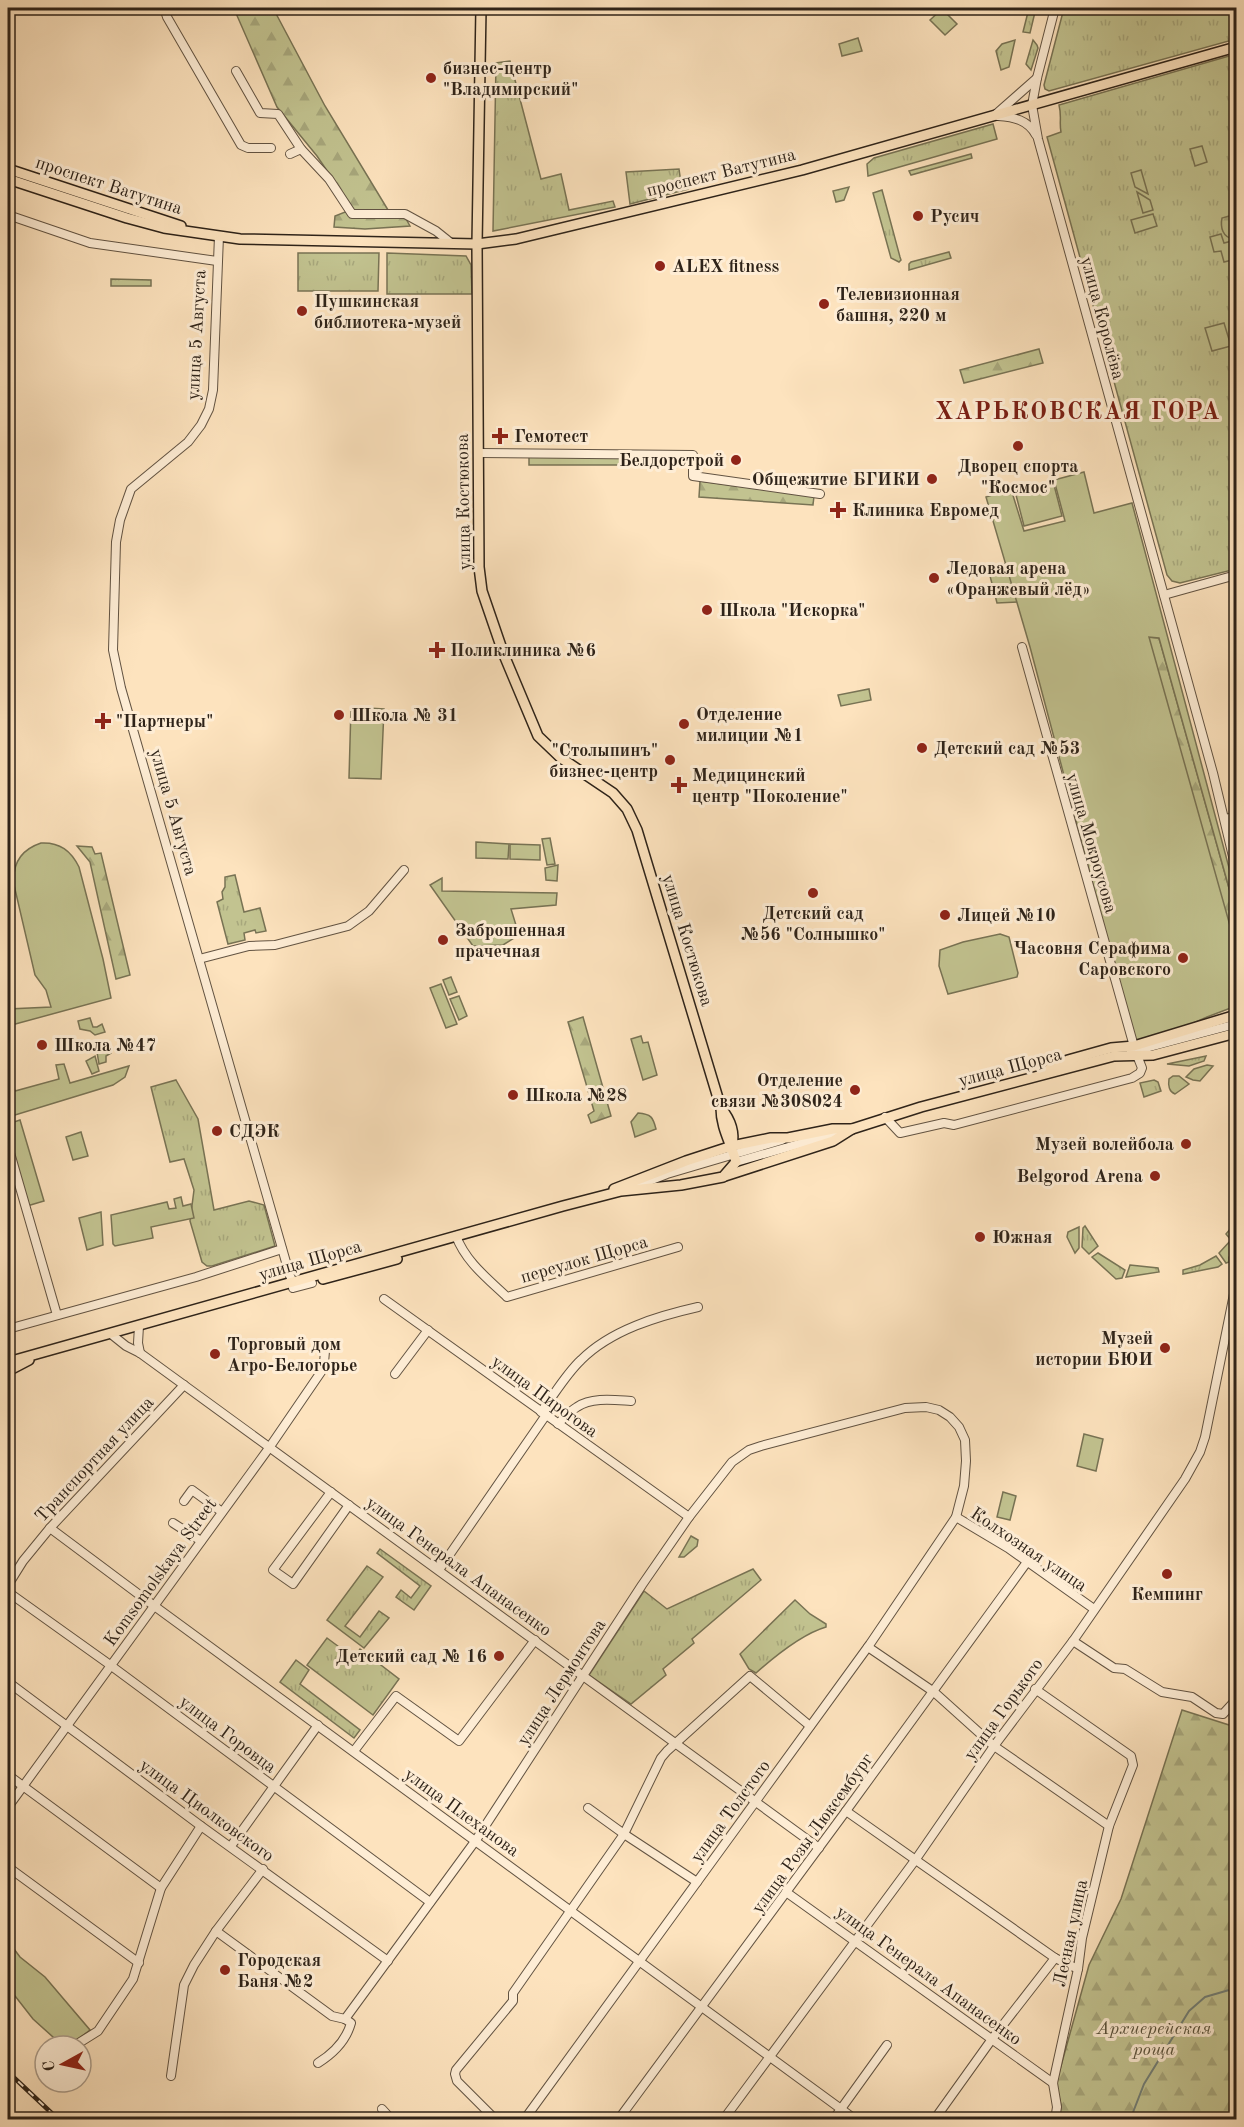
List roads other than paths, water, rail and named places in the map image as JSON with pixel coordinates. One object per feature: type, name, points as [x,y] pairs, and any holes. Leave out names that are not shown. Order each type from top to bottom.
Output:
[{"type":"main road","name":"улица Костюкова","points":[[481,8],[477,244],[479,567],[482,591],[504,655],[538,736],[561,758],[613,793],[627,809],[634,824],[721,1108],[725,1132],[734,1154]]},
{"type":"main road","name":"проспект Ватутина","points":[[8,179],[164,228],[219,236],[291,241],[477,244],[516,238],[802,170],[1236,47]]},
{"type":"main road","name":"проспект Ватутина","points":[[8,169],[200,233]]},
{"type":"main road","points":[[1135,1051],[1236,1017]]},
{"type":"main road","points":[[1034,1077],[1068,1060],[1112,1048],[1153,1054],[1236,1033]]},
{"type":"main road","name":"улица Щорса","points":[[8,1362],[139,1326],[294,1279],[592,1198],[621,1191],[681,1185],[723,1177],[833,1141],[852,1129],[885,1118],[1135,1051]]},
{"type":"main road","name":"улица Щорса","points":[[592,1198],[665,1168],[734,1154],[771,1138],[788,1138],[832,1129],[852,1129]]},
{"type":"main road","points":[[723,1177],[734,1154]]},
{"type":"main road","points":[[294,1279],[312,1282],[406,1256],[433,1242]]},
{"type":"main road","points":[[8,1371],[41,1354]]},
{"type":"street","points":[[164,8],[241,145],[248,148],[271,148]]},
{"type":"street","name":"улица Королёва","points":[[1055,8],[1032,105],[1038,139],[1213,773],[1236,869]]},
{"type":"street","points":[[237,71],[260,113],[278,114],[301,149],[329,179],[352,214],[405,214],[436,231],[451,243]]},
{"type":"street","points":[[994,116],[1037,78]]},
{"type":"street","points":[[994,116],[1013,117],[1028,124],[1038,139]]},
{"type":"street","points":[[290,154],[301,149]]},
{"type":"street","name":"улица 5 Августа","points":[[8,215],[90,243],[217,261]]},
{"type":"street","name":"улица 5 Августа","points":[[219,236],[213,390],[209,409],[201,425],[188,442],[131,489],[120,520],[116,542],[113,650],[121,688],[283,1253],[294,1279]]},
{"type":"street","points":[[479,453],[693,455],[693,476],[820,494]]},
{"type":"street","points":[[1164,595],[1236,575]]},
{"type":"street","name":"улица Мокроусова","points":[[1022,647],[1135,1051]]},
{"type":"street","name":"улица Королёва","points":[[1213,773],[1236,840]]},
{"type":"street","points":[[199,959],[249,946],[283,944],[348,926],[369,911],[404,870]]},
{"type":"street","points":[[885,1118],[900,1133],[944,1123],[954,1125],[1132,1078],[1142,1068],[1135,1051],[1177,1039],[1236,1017]]},
{"type":"street","points":[[1224,1035],[1236,1037]]},
{"type":"street","name":"улица Щорса","points":[[621,1191],[667,1174],[734,1154],[852,1129]]},
{"type":"street","points":[[8,1146],[57,1315]]},
{"type":"street","name":"переулок Щорса","points":[[456,1236],[462,1251],[471,1262],[507,1297],[678,1247]]},
{"type":"street","points":[[8,1329],[283,1253]]},
{"type":"street","name":"улица Горького","points":[[723,2120],[916,1859],[1185,1479],[1200,1452],[1220,1370],[1236,1284]]},
{"type":"street","name":"улица Пирогова","points":[[384,1299],[689,1517]]},
{"type":"street","points":[[439,1569],[579,1362],[597,1346],[618,1334],[662,1316],[698,1307]]},
{"type":"street","points":[[139,1326],[140,1353]]},
{"type":"street","points":[[395,1374],[428,1330]]},
{"type":"street","name":"улица Генерала Апанасенко","points":[[111,1334],[439,1569],[819,1848]]},
{"type":"street","name":"Komsomolskaya Street","points":[[8,1807],[269,1448],[321,1372],[325,1351]]},
{"type":"street","name":"Транспортная улица","points":[[8,1585],[23,1561],[50,1528],[184,1385]]},
{"type":"street","points":[[558,1424],[578,1406],[590,1402],[631,1401]]},
{"type":"street","name":"Колхозная улица","points":[[905,1408],[926,1407],[939,1410],[959,1427],[965,1440],[966,1461],[964,1486],[956,1517],[1008,1548],[1094,1610]]},
{"type":"street","name":"улица Лермонтова","points":[[318,2063],[332,2054],[348,2033],[351,2023],[345,2019],[476,1840],[583,1674],[689,1517],[732,1462],[749,1450],[905,1408]]},
{"type":"street","points":[[184,1501],[192,1490],[222,1512]]},
{"type":"street","points":[[331,1492],[273,1570],[292,1584],[349,1505]]},
{"type":"street","name":"улица Толстого","points":[[524,2120],[868,1647],[956,1517]]},
{"type":"street","points":[[172,1523],[201,1541]]},
{"type":"street","name":"улица Плеханова","points":[[50,1528],[856,2120]]},
{"type":"street","name":"улица Розы Люксембург","points":[[618,2120],[934,1692],[1027,1562]]},
{"type":"street","name":"улица Горовца","points":[[8,1592],[111,1665],[430,1902]]},
{"type":"street","points":[[354,1751],[396,1696],[459,1741],[535,1640]]},
{"type":"street","points":[[1072,1641],[1114,1668],[1125,1669],[1162,1692],[1192,1697],[1216,1713],[1223,1714],[1234,1702],[1236,1704]]},
{"type":"street","points":[[868,1647],[934,1692],[994,1746],[1109,1826]]},
{"type":"street","points":[[496,2120],[457,2081],[456,2070],[513,2001],[513,1993],[624,1834],[661,1758],[725,1696],[750,1676],[810,1726]]},
{"type":"street","name":"улица Циолковского","points":[[8,1682],[201,1826],[388,1961]]},
{"type":"street","name":"Лесная улица","points":[[1035,1689],[1131,1756],[1133,1765],[1109,1826],[1082,1938],[1078,1969],[1053,2083],[1057,2108],[1055,2120]]},
{"type":"street","points":[[231,1846],[318,1725]]},
{"type":"street","points":[[8,1774],[161,1888]]},
{"type":"street","points":[[588,1808],[697,1882]]},
{"type":"street","points":[[846,1811],[1055,1958],[1078,1969]]},
{"type":"street","points":[[93,2034],[98,2031],[134,1979],[161,1888],[201,1826]]},
{"type":"street","points":[[8,1867],[139,1962]]},
{"type":"street","points":[[171,2076],[184,1985],[216,1931],[263,1869]]},
{"type":"street","name":"улица Генерала Апанасенко","points":[[786,1892],[1053,2083]]},
{"type":"street","points":[[216,1931],[332,2016],[345,2019]]},
{"type":"street","points":[[934,2120],[992,2039],[1055,1958]]},
{"type":"street","points":[[832,2120],[887,2045]]},
{"type":"street","points":[[382,2109],[392,2120]]},
{"type":"waterway","points":[[1130,2120],[1144,2084],[1189,2011],[1205,1997],[1236,1988]]},
{"type":"railway","points":[[8,2072],[59,2120]]},
{"type":"place","name":"бизнес-центр \"Владимирский\"","points":[[431,78]]},
{"type":"place","name":"Русич","points":[[918,216]]},
{"type":"place","name":"ALEX fitness","points":[[660,266]]},
{"type":"place","name":"Телевизионная башня, 220 м","points":[[824,304]]},
{"type":"place","name":"Пушкинская библиотека-музей","points":[[302,311]]},
{"type":"place","name":"Гемотест","points":[[500,436]]},
{"type":"place","name":"Дворец спорта \"Космос\"","points":[[1018,446]]},
{"type":"place","name":"Белдорстрой","points":[[736,460]]},
{"type":"place","name":"Общежитие БГИКИ","points":[[932,479]]},
{"type":"place","name":"Клиника Евромед","points":[[838,510]]},
{"type":"place","name":"Ледовая арена «Оранжевый лёд»","points":[[934,578]]},
{"type":"place","name":"Школа \"Искорка\"","points":[[707,610]]},
{"type":"place","name":"Поликлиника №6","points":[[437,650]]},
{"type":"place","name":"Школа № 31","points":[[339,715]]},
{"type":"place","name":"\"Партнеры\"","points":[[103,721]]},
{"type":"place","name":"Отделение милиции №1","points":[[684,724]]},
{"type":"place","name":"Детский сад №53","points":[[922,748]]},
{"type":"place","name":"\"Столыпинъ\" бизнес-центр","points":[[670,760]]},
{"type":"place","name":"Медицинский центр \"Поколение\"","points":[[679,785]]},
{"type":"place","name":"Детский сад №56 \"Солнышко\"","points":[[813,893]]},
{"type":"place","name":"Лицей №10","points":[[945,915]]},
{"type":"place","name":"Заброшенная прачечная","points":[[443,940]]},
{"type":"place","name":"Часовня Серафима Саровского","points":[[1183,958]]},
{"type":"place","name":"Школа №47","points":[[42,1045]]},
{"type":"place","name":"Отделение связи №308024","points":[[855,1090]]},
{"type":"place","name":"Школа №28","points":[[513,1095]]},
{"type":"place","name":"СДЭК","points":[[217,1131]]},
{"type":"place","name":"Музей волейбола","points":[[1186,1144]]},
{"type":"place","name":"Belgorod Arena","points":[[1155,1176]]},
{"type":"place","name":"Южная","points":[[980,1237]]},
{"type":"place","name":"Музей истории БЮИ","points":[[1165,1348]]},
{"type":"place","name":"Торговый дом Агро-Белогорье","points":[[215,1354]]},
{"type":"place","name":"Кемпинг","points":[[1167,1574]]},
{"type":"place","name":"Детский сад № 16","points":[[499,1656]]},
{"type":"place","name":"Городская Баня №2","points":[[225,1970]]},
{"type":"district","name":"ХАРЬКОВСКАЯ ГОРА","points":[[1078,411]]},
{"type":"park label","name":"Архиерейская роща","points":[[1154,2038]]}]
